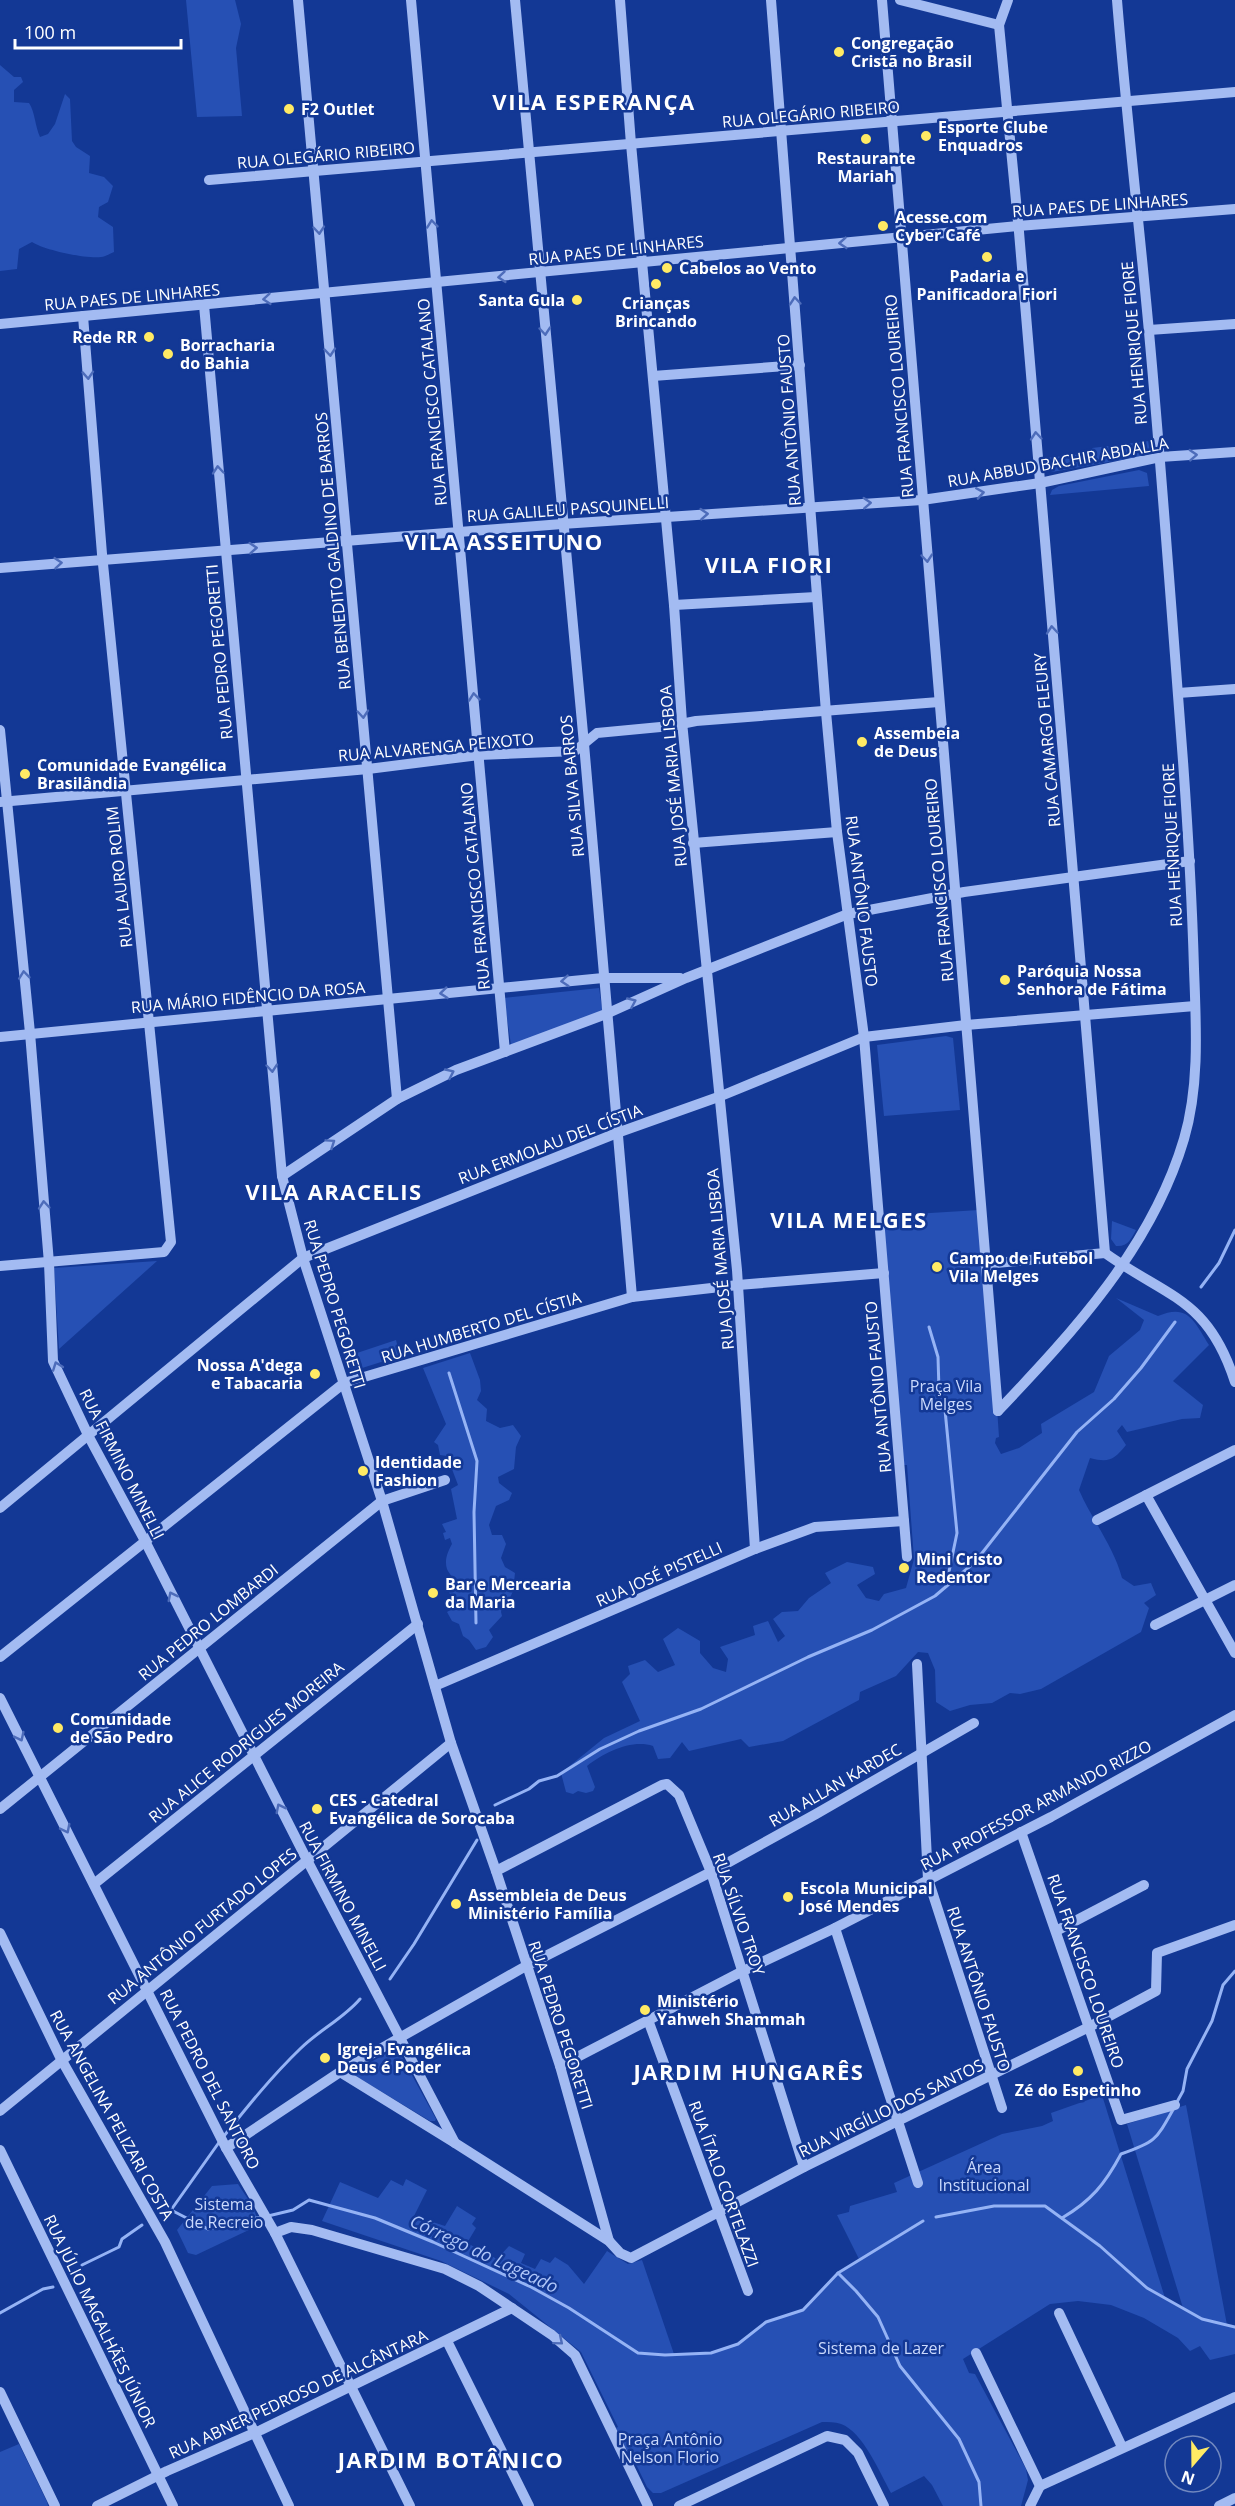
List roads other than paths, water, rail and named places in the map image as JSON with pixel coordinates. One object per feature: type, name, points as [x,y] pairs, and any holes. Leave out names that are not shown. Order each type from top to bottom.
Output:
[{"type":"street","name":"RUA BENEDITO GALDINO DE BARROS","points":[[298,0],[398,1099]]},
{"type":"street","name":"RUA FRANCISCO CATALANO","points":[[411,0],[505,1052]]},
{"type":"street","name":"RUA SILVA BARROS","points":[[515,0],[584,744],[632,1297]]},
{"type":"street","name":"RUA JOSÉ MARIA LISBOA","points":[[620,0],[693,843],[721,1096],[738,1285],[755,1548]]},
{"type":"street","name":"RUA ANTÔNIO FAUSTO","points":[[771,0],[826,712],[837,832],[864,1037],[907,1557]]},
{"type":"street","name":"RUA FRANCISCO LOUREIRO","points":[[882,0],[998,1412]]},
{"type":"street","points":[[900,0],[999,25],[1008,0]]},
{"type":"street","name":"RUA HENRIQUE FIORE","points":[[998,1412],[1089,1313],[1157,1208],[1183,1142],[1191,1102],[1196,1047],[1190,861],[1178,693],[1149,330],[1125,102],[1117,0]]},
{"type":"street","name":"RUA CAMARGO FLEURY","points":[[999,25],[1105,1253]]},
{"type":"street","name":"RUA OLEGÁRIO RIBEIRO","points":[[209,180],[1235,92]]},
{"type":"street","name":"RUA PAES DE LINHARES","points":[[0,324],[791,247],[1235,209]]},
{"type":"street","name":"RUA PEDRO PEGORETTI","points":[[204,305],[282,1176],[303,1258],[382,1501],[451,1743],[484,1834],[561,2066],[609,2241]]},
{"type":"street","name":"RUA LAURO ROLIM","points":[[49,1263],[164,1252],[171,1242],[124,791],[102,559],[83,316]]},
{"type":"street","points":[[1149,330],[1235,324]]},
{"type":"street","points":[[653,376],[800,365]]},
{"type":"street","name":"RUA ABBUD BACHIR ABDALLA","points":[[922,500],[1040,483],[1160,457],[1235,452]]},
{"type":"street","name":"RUA GALILEU PASQUINELLI","points":[[0,568],[562,524],[922,500]]},
{"type":"street","points":[[674,605],[816,597]]},
{"type":"street","points":[[1178,693],[1235,689]]},
{"type":"street","name":"RUA ALVARENGA PEIXOTO","points":[[3,801],[368,769],[479,755],[575,751],[597,733],[671,726],[682,722],[939,702]]},
{"type":"street","name":"RUA FIRMINO MINELLI","points":[[0,730],[3,801],[30,1033],[49,1263],[53,1361],[89,1437],[145,1541],[455,2144]]},
{"type":"street","points":[[693,843],[837,832]]},
{"type":"street","points":[[282,1176],[398,1099],[456,1070],[606,1014],[686,978],[848,914],[955,893],[1190,861]]},
{"type":"street","name":"RUA MÁRIO FIDÊNCIO DA ROSA","points":[[0,1036],[603,978],[686,978]]},
{"type":"street","name":"RUA ERMOLAU DEL CÍSTIA","points":[[0,1508],[89,1437],[303,1258],[617,1133],[721,1096],[864,1037],[966,1025],[1195,1006]]},
{"type":"street","points":[[986,1264],[1105,1253],[1171,1292],[1198,1314],[1213,1332],[1235,1382]]},
{"type":"street","points":[[0,1266],[49,1263]]},
{"type":"street","name":"RUA HUMBERTO DEL CÍSTIA","points":[[0,1657],[344,1383],[632,1297],[738,1285],[884,1273]]},
{"type":"street","points":[[1097,1520],[1235,1450]]},
{"type":"street","name":"RUA PEDRO LOMBARDI","points":[[0,1809],[382,1501],[446,1480]]},
{"type":"street","points":[[1146,1496],[1235,1653]]},
{"type":"street","name":"RUA JOSÉ PISTELLI","points":[[435,1686],[561,1634],[755,1548],[815,1527],[904,1521]]},
{"type":"street","points":[[1155,1625],[1235,1585]]},
{"type":"street","name":"RUA ALICE RODRIGUES MOREIRA","points":[[94,1884],[418,1624]]},
{"type":"street","name":"RUA ANTÔNIO FAUSTO","points":[[916,1664],[928,1879],[1002,2108]]},
{"type":"street","name":"RUA PEDRO DEL SANTORO","points":[[0,1698],[226,2148],[275,2233],[410,2506]]},
{"type":"street","name":"RUA PROFESSOR ARMANDO RIZZO","points":[[561,2066],[742,1971],[835,1928],[1022,1832],[1235,1715]]},
{"type":"street","name":"RUA ALLAN KARDEC","points":[[226,2148],[340,2072],[401,2037],[526,1966],[711,1872],[974,1723]]},
{"type":"street","name":"RUA ANTÔNIO FURTADO LOPES","points":[[0,2111],[451,1743]]},
{"type":"street","name":"RUA SÍLVIO TROY","points":[[496,1871],[662,1785],[667,1784],[679,1795],[711,1872],[804,2167]]},
{"type":"street","name":"RUA FRANCISCO LOUREIRO","points":[[1022,1832],[1121,2120],[1175,2105]]},
{"type":"street","points":[[1056,1930],[1144,1885]]},
{"type":"street","name":"RUA VIRGÍLIO DOS SANTOS","points":[[609,2241],[620,2253],[631,2258],[804,2167],[1089,2027],[1156,1991],[1157,1953],[1235,1925]]},
{"type":"street","points":[[835,1928],[918,2184]]},
{"type":"street","name":"RUA ANGELINA PELIZARI COSTA","points":[[0,1934],[61,2059],[165,2242],[289,2506]]},
{"type":"street","name":"RUA ÍTALO CORTELAZZI","points":[[648,2020],[748,2291]]},
{"type":"street","points":[[340,2072],[609,2241]]},
{"type":"street","name":"RUA JÚLIO MAGALHÃES JÚNIOR","points":[[0,2150],[173,2506]]},
{"type":"street","points":[[275,2233],[291,2227],[312,2230],[445,2270],[479,2286],[552,2335],[575,2355],[648,2506]]},
{"type":"street","name":"RUA ABNER PEDROSO DE ALCÂNTARA","points":[[98,2506],[512,2308]]},
{"type":"street","points":[[1059,2313],[1122,2447]]},
{"type":"street","points":[[447,2341],[529,2506]]},
{"type":"street","points":[[976,2353],[1040,2486]]},
{"type":"street","points":[[0,2392],[55,2506]]},
{"type":"street","points":[[1030,2506],[1040,2486],[1235,2397]]},
{"type":"street","points":[[679,2506],[827,2436],[844,2440],[858,2453],[884,2506]]},
{"type":"street","points":[[1219,2506],[1235,2498]]},
{"type":"waterway","points":[[1201,1287],[1219,1263],[1235,1230]]},
{"type":"waterway","points":[[495,1805],[529,1789],[539,1781],[557,1776],[600,1749],[639,1731],[701,1709],[808,1657],[872,1630],[935,1596],[975,1562],[1077,1432],[1114,1399],[1141,1368],[1175,1322]]},
{"type":"waterway","points":[[929,1327],[938,1357],[939,1390]]},
{"type":"waterway","points":[[449,1373],[477,1461],[474,1512],[476,1623]]},
{"type":"waterway","points":[[945,1410],[957,1533],[946,1586]]},
{"type":"waterway","points":[[390,1979],[477,1840]]},
{"type":"waterway","points":[[1177,2102],[1183,2091],[1187,2069],[1212,2021],[1223,1985],[1235,1971]]},
{"type":"waterway","points":[[224,2136],[260,2091],[290,2059],[307,2042],[346,2013],[360,1999]]},
{"type":"waterway","points":[[1062,2218],[1096,2191],[1121,2154],[1142,2146],[1154,2138],[1174,2108]]},
{"type":"waterway","points":[[167,2211],[171,2210],[220,2141]]},
{"type":"waterway","name":"Córrego do Lageado","points":[[268,2216],[293,2210],[309,2200],[375,2218],[531,2287],[569,2308],[638,2353],[665,2355],[711,2353],[738,2344],[766,2322],[803,2310],[838,2273],[923,2221]]},
{"type":"waterway","name":"Córrego do Lageado","points":[[936,2217],[994,2206],[1045,2206],[1100,2246],[1147,2288],[1202,2319],[1235,2327]]},
{"type":"waterway","name":"Córrego do Lageado","points":[[171,2210],[208,2229],[261,2217]]},
{"type":"waterway","points":[[82,2265],[119,2247],[122,2239],[142,2225]]},
{"type":"waterway","points":[[838,2273],[878,2317],[900,2366],[959,2439],[979,2482],[981,2506]]},
{"type":"waterway","points":[[0,2313],[43,2289],[53,2287]]},
{"type":"place","name":"Congregação Cristã no Brasil","points":[[839,52]]},
{"type":"place","name":"F2 Outlet","points":[[289,109]]},
{"type":"place","name":"Esporte Clube Enquadros","points":[[926,136]]},
{"type":"place","name":"Restaurante Mariah","points":[[866,139]]},
{"type":"place","name":"Acesse.com Cyber Café","points":[[883,226]]},
{"type":"place","name":"Padaria e Panificadora Fiori","points":[[987,257]]},
{"type":"place","name":"Cabelos ao Vento","points":[[667,268]]},
{"type":"place","name":"Crianças Brincando","points":[[656,284]]},
{"type":"place","name":"Santa Gula","points":[[577,300]]},
{"type":"place","name":"Rede RR","points":[[149,337]]},
{"type":"place","name":"Borracharia do Bahia","points":[[168,354]]},
{"type":"place","name":"Assembeia de Deus","points":[[862,742]]},
{"type":"place","name":"Comunidade Evangélica Brasilândia","points":[[25,774]]},
{"type":"place","name":"Paróquia Nossa Senhora de Fátima","points":[[1005,980]]},
{"type":"place","name":"Campo de Futebol Vila Melges","points":[[937,1267]]},
{"type":"place","name":"Nossa A'dega e Tabacaria","points":[[315,1374]]},
{"type":"place","name":"Identidade Fashion","points":[[363,1471]]},
{"type":"place","name":"Mini Cristo Redentor","points":[[904,1568]]},
{"type":"place","name":"Bar e Mercearia da Maria","points":[[433,1593]]},
{"type":"place","name":"Comunidade de São Pedro","points":[[58,1728]]},
{"type":"place","name":"CES - Catedral Evangélica de Sorocaba","points":[[317,1809]]},
{"type":"place","name":"Escola Municipal José Mendes","points":[[788,1897]]},
{"type":"place","name":"Assembleia de Deus Ministério Família","points":[[456,1904]]},
{"type":"place","name":"Ministério Yahweh Shammah","points":[[645,2010]]},
{"type":"place","name":"Igreja Evangélica Deus é Poder","points":[[325,2058]]},
{"type":"place","name":"Zé do Espetinho","points":[[1078,2071]]},
{"type":"district","name":"VILA ESPERANÇA","points":[[594,102]]},
{"type":"district","name":"VILA ASSEITUNO","points":[[504,542]]},
{"type":"district","name":"VILA FIORI","points":[[769,565]]},
{"type":"district","name":"VILA ARACELIS","points":[[334,1192]]},
{"type":"district","name":"VILA MELGES","points":[[849,1220]]},
{"type":"district","name":"JARDIM HUNGARÊS","points":[[749,2072]]},
{"type":"district","name":"JARDIM BOTÂNICO","points":[[451,2460]]},
{"type":"park label","name":"Praça Vila Melges","points":[[946,1395]]},
{"type":"park label","name":"Área Institucional","points":[[984,2176]]},
{"type":"park label","name":"Sistema de Recreio","points":[[224,2213]]},
{"type":"park label","name":"Sistema de Lazer","points":[[881,2348]]},
{"type":"park label","name":"Praça Antônio Nelson Florio","points":[[670,2448]]}]
